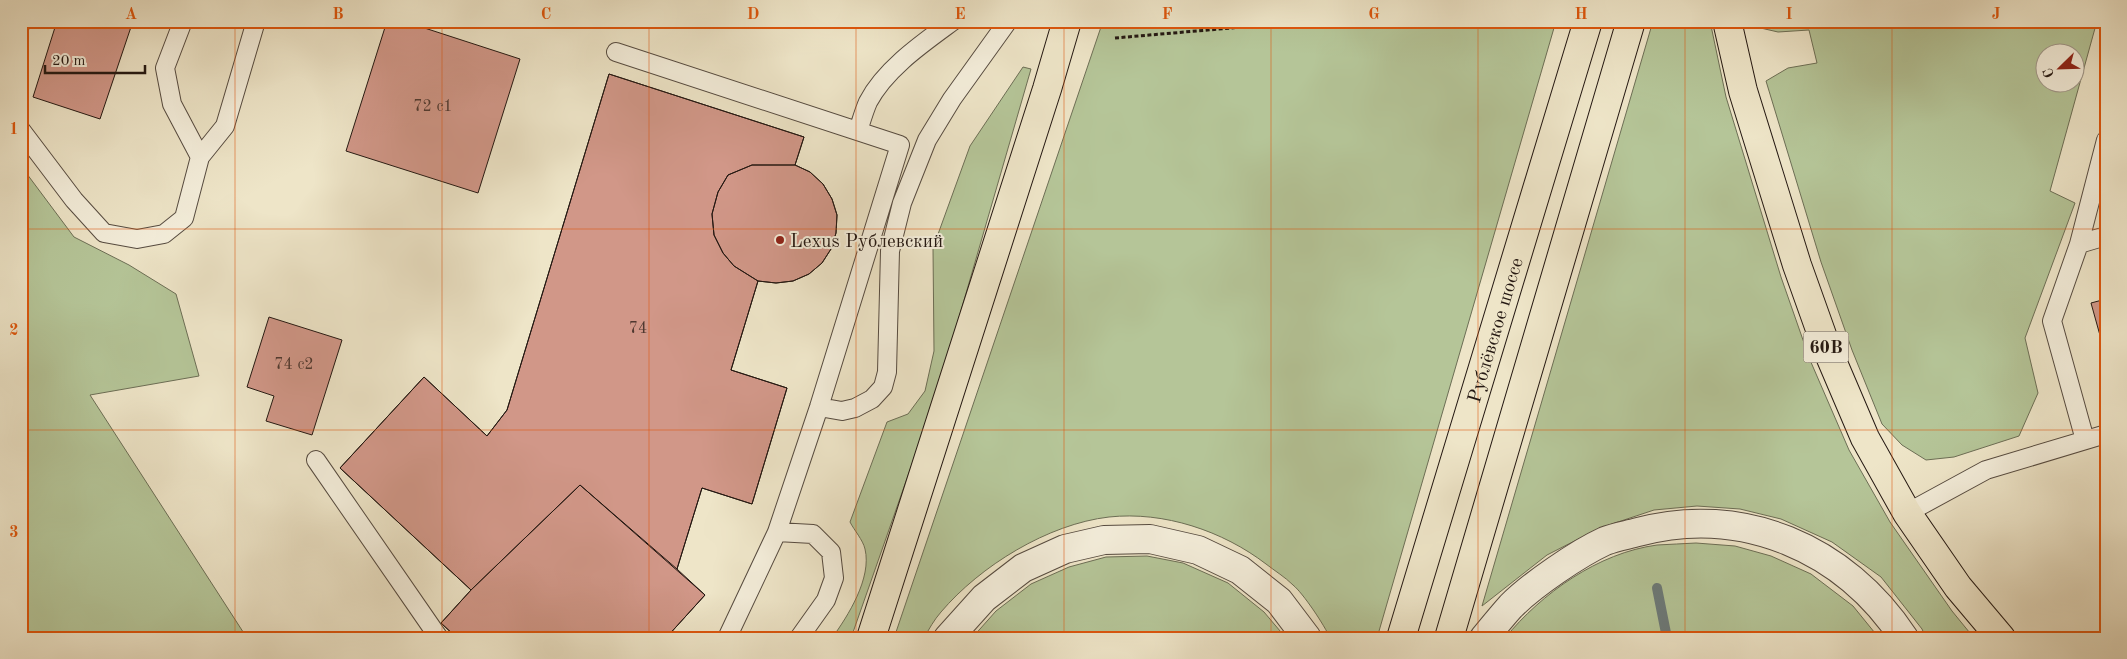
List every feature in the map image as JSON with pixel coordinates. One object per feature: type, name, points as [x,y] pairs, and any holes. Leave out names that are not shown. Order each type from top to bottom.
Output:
[{"type":"main road","points":[[871,638],[1048,89],[1067,21]]},
{"type":"main road","name":"Рублёвское шоссе","points":[[1401,638],[1588,21]]},
{"type":"main road","points":[[1449,638],[1631,21]]},
{"type":"main road","name":"60B","points":[[1727,21],[1743,91],[1797,265],[1827,349],[1865,438],[1907,513],[1958,587],[2001,638]]},
{"type":"street","points":[[1484,638],[1512,605],[1558,569],[1605,541],[1656,527],[1700,522],[1739,526],[1778,536],[1826,560],[1869,592],[1904,638]]},
{"type":"street","points":[[948,638],[984,598],[1023,568],[1065,550],[1104,540],[1141,539],[1150,539],[1198,550],[1240,570],[1278,601],[1307,638]]},
{"type":"lane","points":[[183,21],[165,68],[172,104],[200,157]]},
{"type":"lane","points":[[21,130],[74,200],[104,233],[137,239],[164,234],[184,218],[200,157],[224,126],[256,21]]},
{"type":"lane","points":[[858,131],[868,102],[879,85],[912,51],[952,21]]},
{"type":"lane","points":[[819,407],[842,411],[855,408],[872,400],[883,387],[887,372],[890,251],[902,203],[927,140],[952,99],[1008,21]]},
{"type":"lane","points":[[616,52],[900,145],[819,407],[777,532],[728,638]]},
{"type":"lane","points":[[2085,440],[2052,321],[2079,244],[2106,140]]},
{"type":"lane","points":[[2079,244],[2106,236]]},
{"type":"lane","points":[[1907,513],[1986,470],[2106,434]]},
{"type":"lane","points":[[316,460],[438,638]]},
{"type":"lane","points":[[777,532],[813,534],[831,552],[834,578],[826,600],[799,638]]},
{"type":"path","points":[[1114,38],[1266,25],[1272,21]]},
{"type":"green space","points":[[1103,21],[1556,21],[1377,638],[1330,638],[1313,610],[1287,579],[1249,552],[1231,542],[1192,526],[1151,517],[1130,516],[1086,521],[1062,528],[1039,538],[995,564],[975,579],[941,612],[924,638],[894,638]]},
{"type":"green space","points":[[1653,21],[1710,21],[1726,97],[1781,277],[1810,360],[1849,450],[1890,522],[1952,611],[1974,638],[1926,638],[1922,629],[1881,577],[1832,542],[1781,519],[1740,509],[1697,506],[1654,510],[1600,528],[1547,555],[1482,606]]},
{"type":"green space","points":[[1751,21],[2097,21],[2084,68],[2084,42],[2034,42],[2034,92],[2077,92],[2050,191],[2075,203],[2025,338],[2038,393],[2019,436],[1954,457],[1926,460],[1902,445],[1882,424],[1852,350],[1821,262],[1766,81],[1788,68],[1817,63],[1809,30],[1778,32],[1752,26]]},
{"type":"green space","points":[[1023,67],[1031,69],[938,390],[851,638],[832,638],[845,619],[862,584],[865,572],[865,549],[850,522],[887,422],[908,414],[925,391],[934,351],[933,248],[970,146]]},
{"type":"green space","points":[[21,166],[74,237],[129,265],[176,294],[199,376],[90,395],[247,638],[21,638]]},
{"type":"green space","points":[[1696,543],[1735,546],[1771,556],[1811,574],[1853,606],[1879,638],[1505,638],[1520,621],[1554,591],[1593,566],[1635,549],[1657,545]]},
{"type":"green space","points":[[1147,556],[1183,563],[1228,583],[1264,612],[1286,638],[972,638],[996,611],[1031,584],[1069,567],[1106,557]]},
{"type":"building","points":[[57,21],[133,21],[100,119],[33,97]]},
{"type":"building","points":[[387,21],[403,21],[520,59],[478,193],[346,151]]},
{"type":"building","points":[[609,74],[804,137],[795,165],[752,165],[728,175],[718,192],[712,214],[714,235],[723,253],[734,266],[758,281],[731,370],[787,388],[752,504],[702,488],[677,569],[580,485],[471,590],[340,468],[424,377],[487,436],[507,410]]},
{"type":"building","points":[[609,74],[804,137],[795,165],[810,172],[823,184],[832,199],[837,215],[836,233],[831,249],[822,263],[809,274],[793,281],[776,283],[758,281],[731,370],[787,388],[752,504],[702,488],[677,569],[705,595],[666,638],[457,638],[441,623],[471,590],[340,468],[424,377],[487,436],[507,410]]},
{"type":"building","points":[[752,165],[795,165],[810,172],[823,184],[832,199],[837,215],[836,233],[831,249],[822,263],[809,274],[793,281],[776,283],[758,281],[734,266],[723,253],[714,235],[712,214],[718,192],[728,175]]},
{"type":"building","points":[[2106,299],[2106,357],[2091,303]]},
{"type":"building","points":[[269,317],[342,340],[312,435],[266,421],[274,396],[247,387]]},
{"type":"building","points":[[580,485],[705,595],[666,638],[457,638],[441,623],[471,590]]},
{"type":"waterway","points":[[1657,588],[1667,638]]},
{"type":"place","name":"Lexus Рублевский","points":[[780,240]]}]
